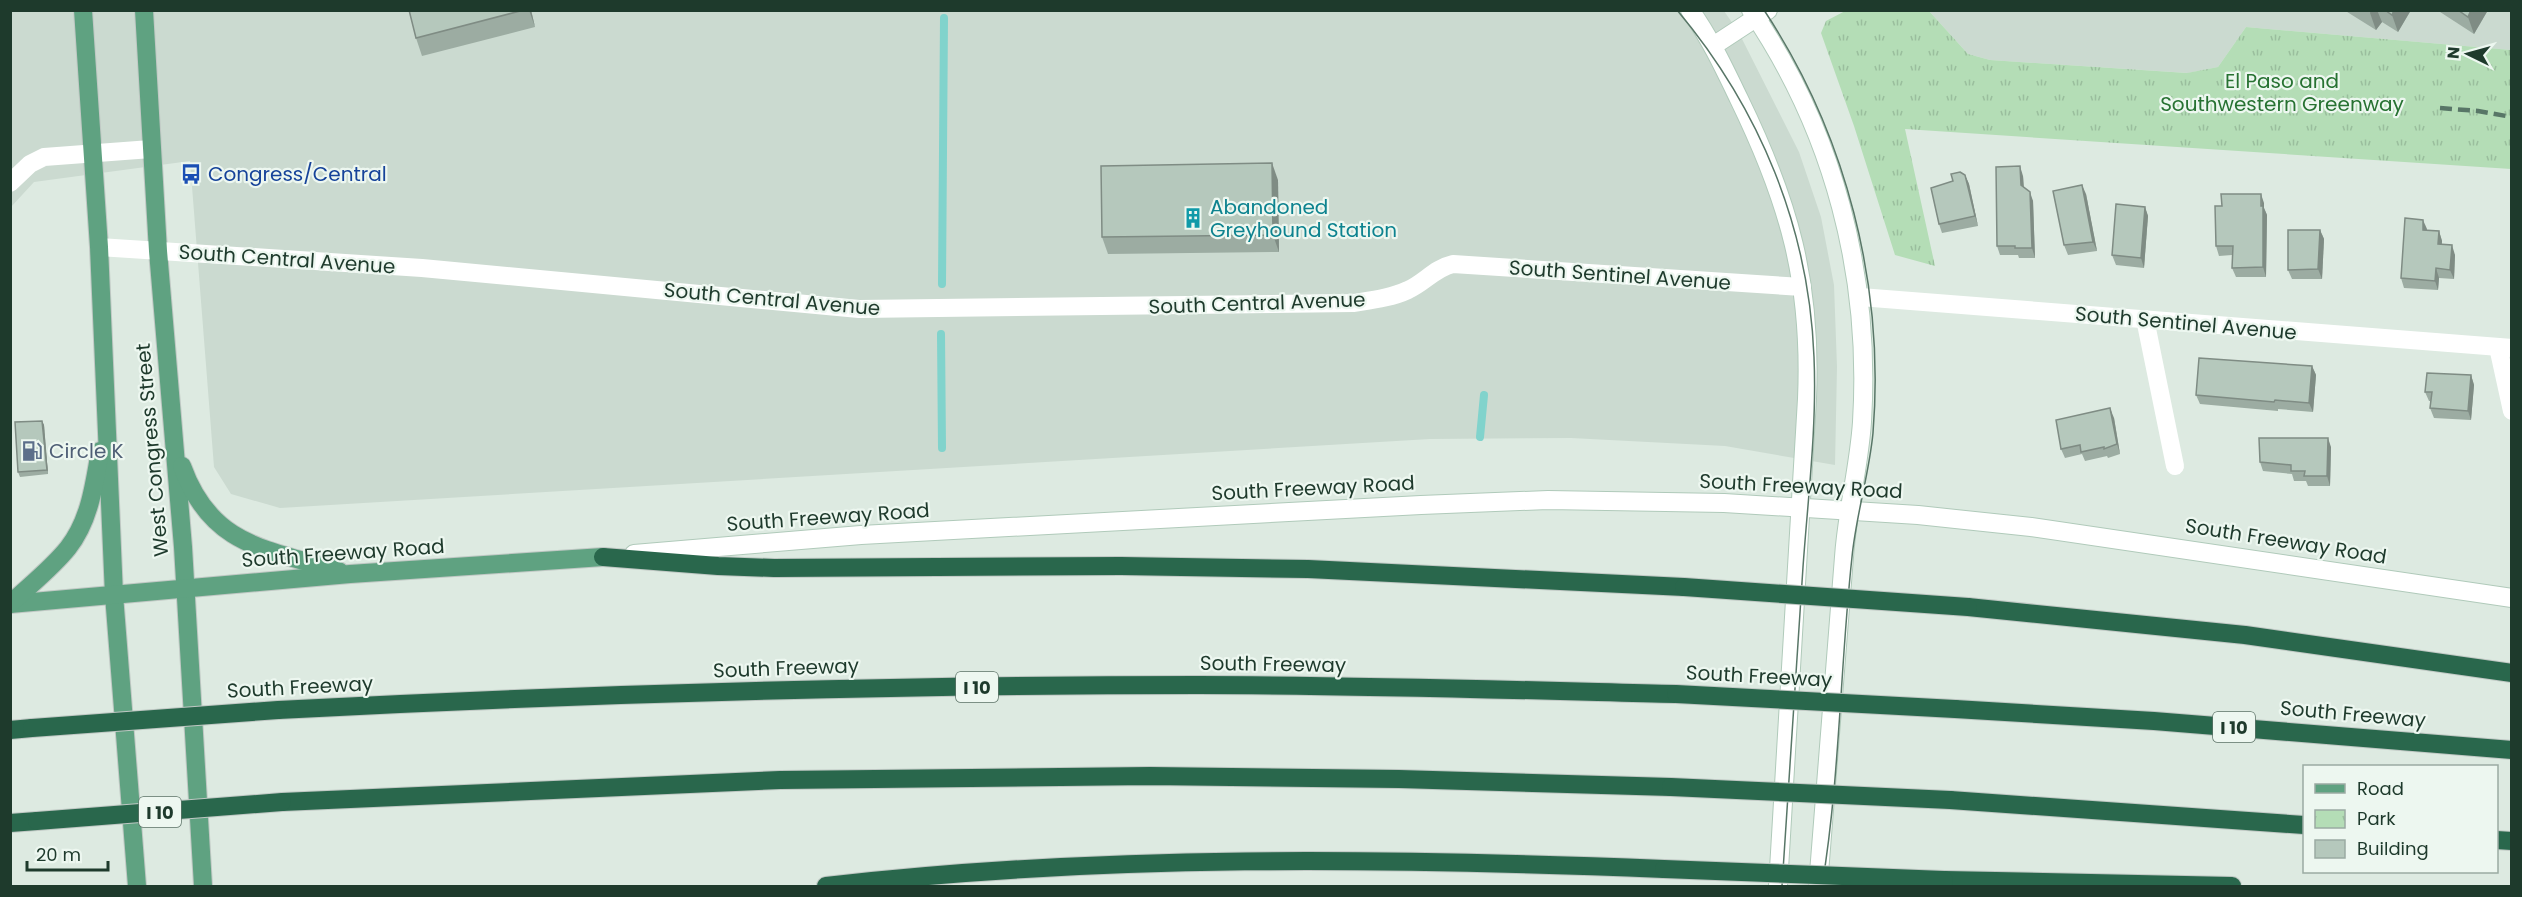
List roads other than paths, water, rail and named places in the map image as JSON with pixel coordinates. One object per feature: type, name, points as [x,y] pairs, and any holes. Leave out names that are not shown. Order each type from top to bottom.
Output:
[{"type":"highway","points":[[603,557],[774,568],[1132,566],[1308,569],[1684,587],[1968,607],[2245,635],[2511,673]]},
{"type":"highway","name":"South Freeway","points":[[10,730],[278,710],[510,698],[811,689],[1269,686],[1676,694],[2154,721],[2511,750]]},
{"type":"highway","name":"I 10","points":[[10,824],[282,802],[780,780],[1150,776],[1410,779],[1671,787],[1950,800],[2303,825]]},
{"type":"highway","points":[[826,886],[973,872],[1188,862],[1371,860],[1944,880],[2232,886]]},
{"type":"main road","name":"West Congress Street","points":[[83,10],[99,248],[114,595],[137,886]]},
{"type":"main road","name":"West Congress Street","points":[[144,10],[158,251],[176,446],[203,886]]},
{"type":"main road","points":[[10,604],[68,548],[83,521],[91,500],[105,416]]},
{"type":"main road","points":[[176,446],[188,482],[197,498],[215,522],[226,531],[251,544],[350,574]]},
{"type":"main road","name":"South Freeway Road","points":[[10,604],[350,574],[603,557]]},
{"type":"street","points":[[1690,10],[1713,46],[1771,168],[1792,232],[1802,287],[1809,361],[1778,886]]},
{"type":"street","points":[[1713,46],[1759,13],[1821,141],[1845,218],[1860,297],[1863,396],[1859,454],[1844,553],[1818,886]]},
{"type":"street","points":[[10,183],[30,164],[44,157],[152,149]]},
{"type":"street","name":"South Central Avenue","points":[[99,248],[422,268],[859,309],[1353,303],[1374,300],[1408,290],[1438,270]]},
{"type":"street","name":"South Sentinel Avenue","points":[[1438,270],[1453,264],[1802,287]]},
{"type":"street","name":"South Sentinel Avenue","points":[[1860,297],[2505,348]]},
{"type":"street","points":[[2145,319],[2175,466]]},
{"type":"street","points":[[2505,348],[2511,411]]},
{"type":"street","name":"South Freeway Road","points":[[603,557],[861,535],[1476,502],[1612,500],[1801,507],[1971,520],[2070,532],[2511,598]]},
{"type":"waterway","points":[[942,284],[944,18]]},
{"type":"waterway","points":[[941,334],[942,448]]},
{"type":"waterway","points":[[1480,437],[1484,395]]},
{"type":"tram line","points":[[1677,10],[1707,48],[1756,129],[1775,172],[1790,217],[1802,262],[1810,309],[1815,383],[1813,436],[1782,886]]},
{"type":"tram line","points":[[1764,10],[1793,58],[1838,159],[1854,213],[1873,322],[1875,377],[1873,433],[1852,557],[1833,804],[1822,886]]},
{"type":"railway","points":[[2440,108],[2512,117]]},
{"type":"place","name":"Congress/Central","points":[[191,174]]},
{"type":"place","name":"Abandoned Greyhound Station","points":[[1193,218]]},
{"type":"place","name":"Circle K","points":[[32,451]]},
{"type":"park label","name":"El Paso and Southwestern Greenway","points":[[2282,92]]}]
